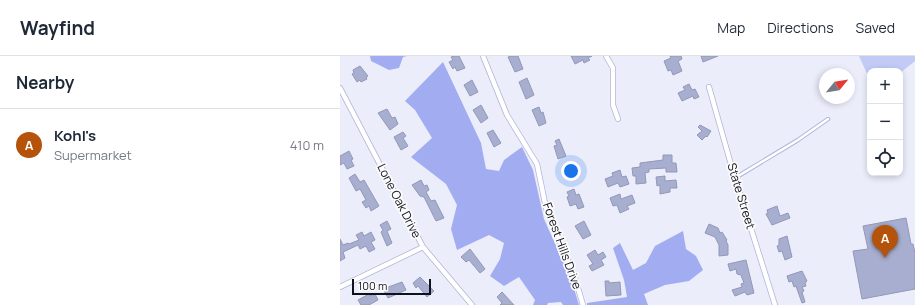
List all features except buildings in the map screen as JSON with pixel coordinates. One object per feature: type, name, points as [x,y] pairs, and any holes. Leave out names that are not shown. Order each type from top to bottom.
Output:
[{"type":"street","name":"Forest Hills Drive","points":[[483,56],[507,115],[537,164],[546,208],[575,278],[582,305]]},
{"type":"street","points":[[606,56],[613,68],[613,105],[618,119]]},
{"type":"street","name":"State Street","points":[[709,87],[735,178],[775,305]]},
{"type":"street","name":"Lone Oak Drive","points":[[340,88],[422,247],[472,305]]},
{"type":"street","points":[[340,287],[422,247]]},
{"type":"lane","points":[[735,178],[798,140],[828,118]]},
{"type":"shaded area","points":[[370,56],[407,56],[403,57],[399,68],[389,70],[371,61]]},
{"type":"shaded area","points":[[859,56],[915,56],[915,61],[903,71],[903,68],[867,68],[867,73]]},
{"type":"shaded area","points":[[443,62],[481,143],[486,169],[499,171],[504,160],[522,147],[533,170],[544,219],[571,279],[579,305],[563,305],[561,302],[548,303],[547,305],[533,305],[535,300],[519,277],[504,286],[490,276],[500,259],[504,243],[489,235],[457,250],[451,229],[457,205],[446,184],[411,157],[432,138],[415,110],[405,101]]},
{"type":"shaded area","points":[[683,231],[686,249],[696,256],[703,270],[689,281],[665,285],[644,294],[648,305],[587,305],[587,303],[627,297],[624,280],[613,248],[620,243],[633,270],[646,263],[655,246]]},
{"type":"place","name":"Kohl's","points":[[885,258]]}]
